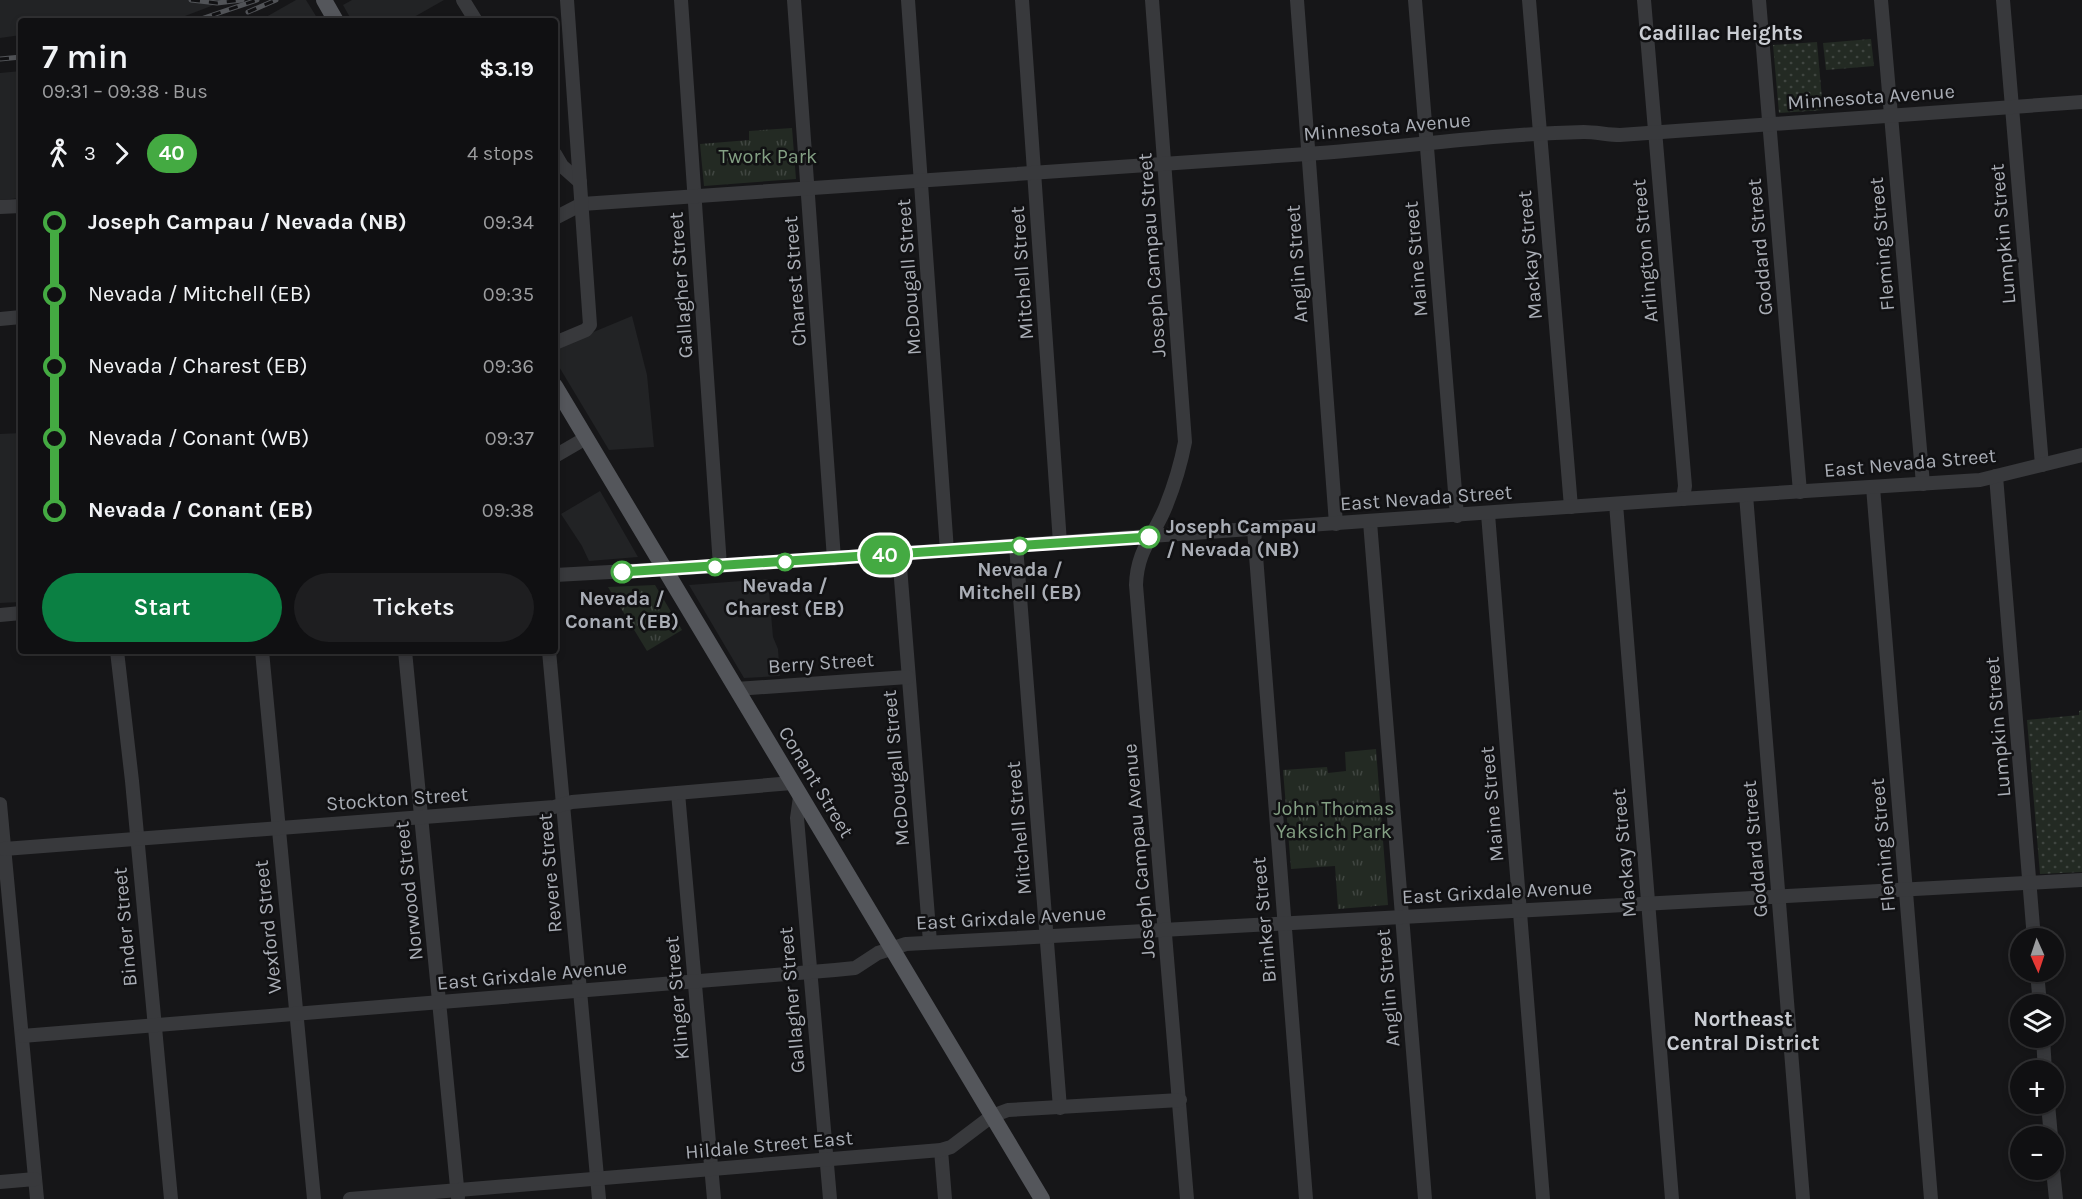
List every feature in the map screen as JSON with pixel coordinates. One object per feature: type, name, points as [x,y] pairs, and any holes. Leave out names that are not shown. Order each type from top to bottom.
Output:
[{"type":"main road","points":[[324,0],[334,18]]},
{"type":"main road","name":"Conant Street","points":[[558,391],[1042,1199]]},
{"type":"street","points":[[463,0],[474,18]]},
{"type":"street","points":[[558,342],[586,330],[590,325],[567,0]]},
{"type":"street","name":"Gallagher Street","points":[[681,0],[720,566]]},
{"type":"street","name":"Charest Street","points":[[794,0],[834,559]]},
{"type":"street","name":"McDougall Street","points":[[908,0],[947,551]]},
{"type":"street","name":"Mitchell Street","points":[[1022,0],[1060,543]]},
{"type":"street","name":"Joseph Campau Street","points":[[1152,0],[1185,436],[1183,452],[1166,505]]},
{"type":"street","name":"Anglin Street","points":[[1297,0],[1336,524]]},
{"type":"street","name":"Maine Street","points":[[1415,0],[1457,516]]},
{"type":"street","name":"Mackay Street","points":[[1529,0],[1572,507]]},
{"type":"street","name":"Arlington Street","points":[[1644,0],[1684,474],[1683,499]]},
{"type":"street","name":"Goddard Street","points":[[1759,0],[1800,492]]},
{"type":"street","name":"Fleming Street","points":[[1881,0],[1923,484]]},
{"type":"street","name":"Lumpkin Street","points":[[2003,0],[2042,465]]},
{"type":"street","name":"Minnesota Avenue","points":[[582,204],[1164,162],[1308,154],[1540,135],[1586,132],[1620,135],[2082,102]]},
{"type":"street","points":[[558,159],[562,166],[580,182]]},
{"type":"street","points":[[558,216],[582,204]]},
{"type":"street","points":[[0,207],[18,206]]},
{"type":"street","points":[[0,319],[18,318]]},
{"type":"street","points":[[558,454],[586,438]]},
{"type":"street","name":"East Nevada Street","points":[[558,575],[834,559],[1980,480],[2082,455]]},
{"type":"street","name":"Lumpkin Street","points":[[1996,476],[2033,928]]},
{"type":"street","name":"Fleming Street","points":[[1873,487],[1931,1199]]},
{"type":"street","name":"Goddard Street","points":[[1746,495],[1803,1199]]},
{"type":"street","name":"Mackay Street","points":[[1616,504],[1672,1199]]},
{"type":"street","name":"Joseph Campau Avenue","points":[[1166,505],[1149,537],[1137,571],[1137,592],[1188,1199]]},
{"type":"street","name":"Maine Street","points":[[1488,514],[1543,1199]]},
{"type":"street","name":"Anglin Street","points":[[1370,522],[1425,1199]]},
{"type":"street","name":"Brinker Street","points":[[1254,530],[1306,1199]]},
{"type":"street","name":"Mitchell Street","points":[[1016,546],[1061,1107]]},
{"type":"street","name":"McDougall Street","points":[[899,554],[930,942]]},
{"type":"street","points":[[0,615],[18,613]]},
{"type":"street","name":"Binder Street","points":[[117,654],[171,1199]]},
{"type":"street","name":"Wexford Street","points":[[262,654],[314,1199]]},
{"type":"street","name":"Norwood Street","points":[[405,654],[458,1195]]},
{"type":"street","name":"Revere Street","points":[[549,654],[599,1199]]},
{"type":"street","name":"Berry Street","points":[[736,689],[908,677]]},
{"type":"street","name":"Stockton Street","points":[[4,849],[136,837],[554,807],[563,804],[724,789],[796,790]]},
{"type":"street","name":"Gallagher Street","points":[[796,790],[809,972],[830,1199]]},
{"type":"street","name":"Klinger Street","points":[[678,793],[714,1199]]},
{"type":"street","points":[[0,804],[4,849],[4,899],[22,1036],[37,1199]]},
{"type":"street","name":"East Grixdale Avenue","points":[[22,1036],[855,968],[891,948],[930,942],[2082,880]]},
{"type":"street","name":"Hildale Street East","points":[[350,1199],[458,1195],[597,1179],[941,1150],[951,1147],[992,1116],[1008,1110],[1180,1100]]},
{"type":"street","points":[[941,1150],[945,1199]]},
{"type":"street","points":[[0,1182],[35,1179]]},
{"type":"street","points":[[2054,1180],[2056,1199]]},
{"type":"shaded area","points":[[0,0],[227,0],[180,18],[18,18],[18,35],[0,38]]},
{"type":"shaded area","points":[[296,0],[306,0],[317,18],[264,18]]},
{"type":"shaded area","points":[[352,0],[444,0],[412,18],[350,18],[343,5]]},
{"type":"shaded area","points":[[18,71],[18,198],[0,200],[0,73]]},
{"type":"shaded area","points":[[632,316],[647,375],[654,447],[609,450],[558,365],[558,347]]},
{"type":"shaded area","points":[[18,433],[18,602],[0,603],[0,434]]},
{"type":"shaded area","points":[[600,491],[638,557],[589,561],[561,514]]},
{"type":"shaded area","points":[[768,579],[773,637],[778,649],[780,676],[744,678],[689,585]]},
{"type":"green space","points":[[1871,39],[1874,66],[1826,70],[1823,43]]},
{"type":"green space","points":[[1817,42],[1823,110],[1779,113],[1773,45]]},
{"type":"green space","name":"Twork Park","points":[[792,128],[796,179],[704,186],[700,144],[749,140],[749,131]]},
{"type":"green space","points":[[655,585],[682,630],[647,651],[608,587]]},
{"type":"green space","points":[[2082,710],[2082,872],[2040,874],[2027,720],[2079,715],[2079,711]]},
{"type":"green space","name":"John Thomas Yaksich Park","points":[[1376,749],[1388,905],[1338,909],[1335,866],[1291,869],[1283,770],[1327,767],[1328,773],[1346,771],[1345,752]]},
{"type":"railway","points":[[191,0],[217,3],[242,0]]},
{"type":"railway","points":[[204,18],[257,0]]},
{"type":"railway","points":[[248,12],[276,0]]},
{"type":"railway","points":[[0,59],[18,57]]},
{"type":"bus line","name":"40","points":[[622,572],[1149,537]]},
{"type":"place","name":"Joseph Campau / Nevada (NB)","points":[[1149,537]]},
{"type":"place","name":"Nevada / Mitchell (EB)","points":[[1020,546]]},
{"type":"place","name":"Nevada / Charest (EB)","points":[[785,562]]},
{"type":"place","name":"Nevada / Conant (EB)","points":[[622,572]]},
{"type":"district","name":"Cadillac Heights","points":[[1721,33]]},
{"type":"district","name":"Northeast Central District","points":[[1743,1031]]}]
